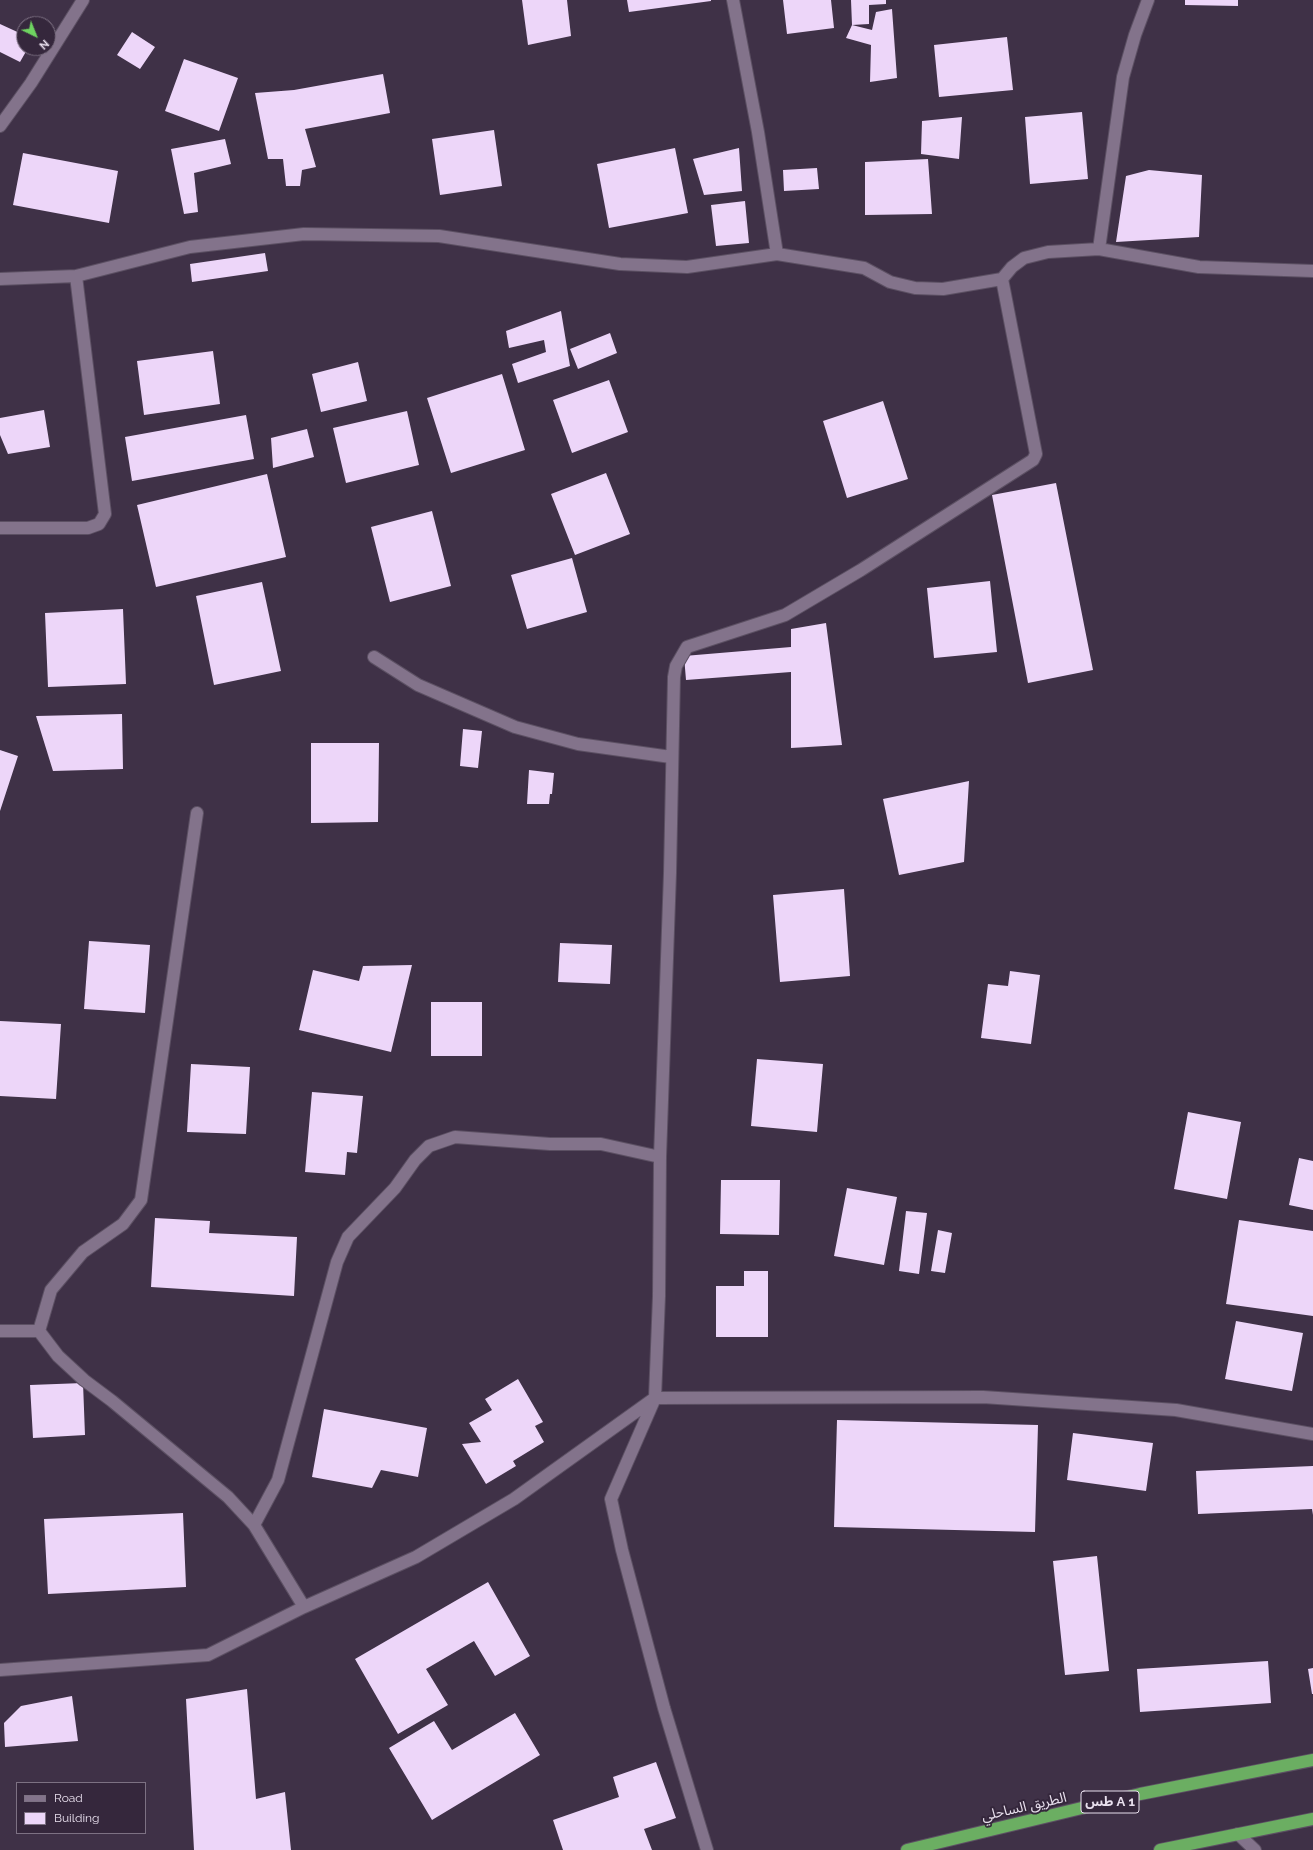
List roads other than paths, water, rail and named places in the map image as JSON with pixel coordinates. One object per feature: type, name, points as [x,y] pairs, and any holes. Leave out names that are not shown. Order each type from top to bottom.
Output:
[{"type":"highway","name":"الطريق الساحلي","points":[[907,1850],[1140,1794],[1313,1760]]},
{"type":"highway","points":[[1160,1850],[1313,1819]]},
{"type":"street","points":[[0,126],[31,83],[83,0]]},
{"type":"street","points":[[733,0],[758,132],[777,254]]},
{"type":"street","points":[[1099,249],[1123,77],[1135,35],[1148,0]]},
{"type":"street","points":[[0,279],[76,276],[190,246],[304,234],[439,236],[620,264],[680,267],[777,254],[864,268],[890,282],[915,288],[943,288],[1002,279],[1012,267],[1024,258],[1048,252],[1099,249],[1199,267],[1313,271]]},
{"type":"street","points":[[0,528],[88,528],[99,524],[105,514],[76,276]]},
{"type":"street","points":[[707,1850],[662,1700],[622,1550],[611,1499],[655,1398],[659,1296],[660,1157],[670,873],[674,677],[676,666],[687,647],[785,615],[862,570],[1033,460],[1036,454],[1002,279]]},
{"type":"street","points":[[374,657],[418,685],[515,727],[578,744],[672,757]]},
{"type":"street","points":[[197,813],[141,1200],[123,1224],[83,1252],[50,1290],[40,1331],[58,1356],[84,1380],[112,1401],[228,1497],[254,1525],[304,1607]]},
{"type":"street","points":[[254,1525],[278,1480],[337,1262],[348,1237],[395,1188],[415,1160],[429,1146],[455,1137],[550,1144],[601,1144],[660,1157]]},
{"type":"street","points":[[0,1331],[40,1331]]},
{"type":"street","points":[[0,1670],[208,1655],[304,1607],[416,1557],[514,1499],[655,1398],[983,1397],[1176,1410],[1313,1434]]},
{"type":"street","points":[[1238,1834],[1255,1850]]}]
